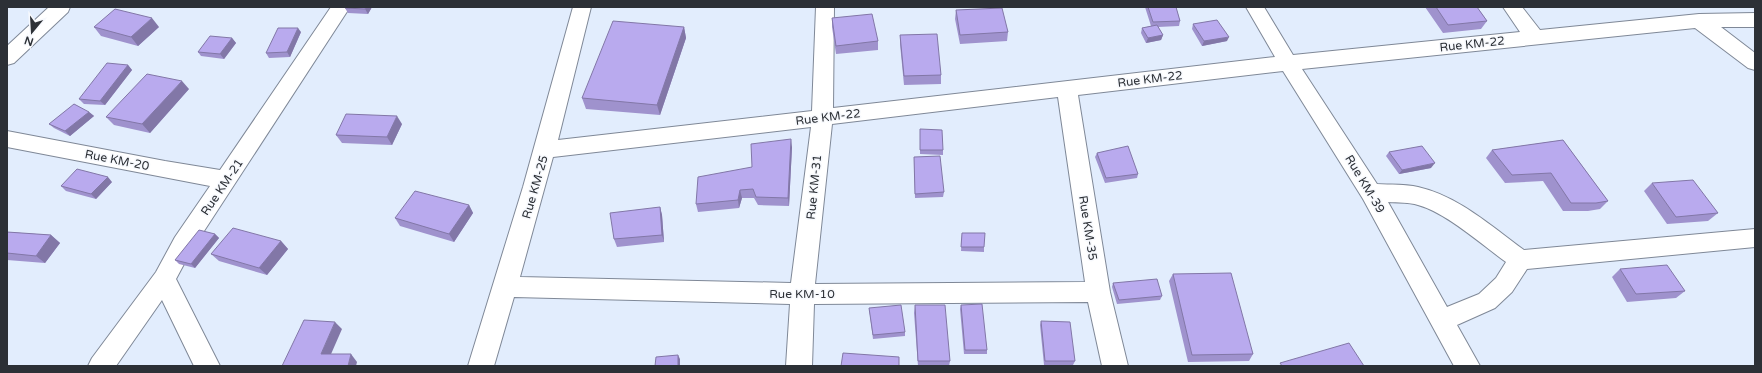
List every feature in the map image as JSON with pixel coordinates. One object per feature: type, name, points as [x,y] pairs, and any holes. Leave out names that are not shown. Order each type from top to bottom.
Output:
[{"type":"street","points":[[7,58],[60,7]]},
{"type":"street","name":"Rue KM-21","points":[[102,366],[164,279],[179,250],[341,7]]},
{"type":"street","name":"Rue KM-25","points":[[481,366],[507,287],[545,150],[582,7]]},
{"type":"street","name":"Rue KM-31","points":[[799,366],[802,294],[822,118],[825,7]]},
{"type":"street","name":"Rue KM-39","points":[[1255,7],[1288,63],[1371,193],[1467,366]]},
{"type":"street","points":[[1512,7],[1535,38]]},
{"type":"street","name":"Rue KM-22","points":[[545,150],[1288,63],[1699,21],[1755,20]]},
{"type":"street","points":[[1699,21],[1755,63]]},
{"type":"street","name":"Rue KM-35","points":[[1067,88],[1098,292],[1115,366]]},
{"type":"street","name":"Rue KM-20","points":[[7,139],[165,170],[227,180]]},
{"type":"street","points":[[1371,193],[1404,194],[1434,202],[1462,218],[1520,260],[1755,238]]},
{"type":"street","points":[[1442,320],[1487,301],[1504,285],[1520,260]]},
{"type":"street","points":[[164,279],[207,366]]},
{"type":"street","name":"Rue KM-10","points":[[507,287],[802,294],[1098,292]]},
{"type":"building","points":[[366,7],[365,9],[345,8]]},
{"type":"building","points":[[1148,7],[1176,7],[1180,21],[1153,22]]},
{"type":"building","points":[[1436,7],[1477,7],[1487,21],[1448,25]]},
{"type":"building","points":[[1002,8],[1008,32],[960,35],[956,10]]},
{"type":"building","points":[[115,9],[152,18],[131,37],[94,27]]},
{"type":"building","points":[[872,14],[878,41],[836,46],[832,18]]},
{"type":"building","points":[[1217,20],[1229,37],[1204,41],[1193,24]]},
{"type":"building","points":[[613,21],[684,27],[657,105],[582,98]]},
{"type":"building","points":[[1157,25],[1163,35],[1148,38],[1142,28]]},
{"type":"building","points":[[278,28],[298,28],[287,52],[266,53]]},
{"type":"building","points":[[937,34],[941,75],[904,76],[900,35]]},
{"type":"building","points":[[210,36],[232,38],[220,54],[198,52]]},
{"type":"building","points":[[107,63],[128,65],[100,101],[79,99]]},
{"type":"building","points":[[147,74],[182,81],[142,124],[106,117]]},
{"type":"building","points":[[74,104],[89,112],[65,131],[49,124]]},
{"type":"building","points":[[346,114],[397,116],[387,137],[336,135]]},
{"type":"building","points":[[920,129],[942,130],[943,150],[920,150]]},
{"type":"building","points":[[791,139],[788,198],[756,197],[753,189],[740,190],[738,200],[696,204],[698,177],[752,167],[751,144]]},
{"type":"building","points":[[1563,140],[1608,201],[1596,203],[1571,203],[1551,173],[1512,175],[1492,150]]},
{"type":"building","points":[[1128,146],[1138,174],[1106,178],[1097,153]]},
{"type":"building","points":[[1422,146],[1435,163],[1402,170],[1389,152]]},
{"type":"building","points":[[940,156],[944,192],[915,194],[914,157]]},
{"type":"building","points":[[77,169],[108,177],[91,194],[61,186]]},
{"type":"building","points":[[1693,180],[1718,213],[1676,217],[1652,183]]},
{"type":"building","points":[[415,191],[469,205],[449,234],[395,218]]},
{"type":"building","points":[[660,207],[662,235],[614,239],[610,213]]},
{"type":"building","points":[[233,228],[281,241],[259,268],[211,254]]},
{"type":"building","points":[[199,230],[215,234],[191,264],[175,260]]},
{"type":"building","points":[[7,232],[51,235],[36,256],[7,253]]},
{"type":"building","points":[[962,233],[985,233],[984,247],[961,247]]},
{"type":"building","points":[[1667,265],[1685,291],[1636,294],[1620,269]]},
{"type":"building","points":[[1231,273],[1253,354],[1192,355],[1173,274]]},
{"type":"building","points":[[1157,279],[1162,296],[1119,300],[1113,283]]},
{"type":"building","points":[[982,304],[987,350],[965,350],[961,305]]},
{"type":"building","points":[[901,305],[905,332],[873,335],[869,308]]},
{"type":"building","points":[[915,305],[945,305],[950,361],[918,361]]},
{"type":"building","points":[[304,320],[335,322],[321,354],[351,354],[348,366],[282,366]]},
{"type":"building","points":[[1041,321],[1070,322],[1075,361],[1045,361]]},
{"type":"building","points":[[1349,343],[1364,366],[1282,366],[1280,363]]},
{"type":"building","points":[[843,353],[899,357],[899,366],[841,366]]},
{"type":"building","points":[[678,355],[678,366],[655,366],[656,357]]}]
